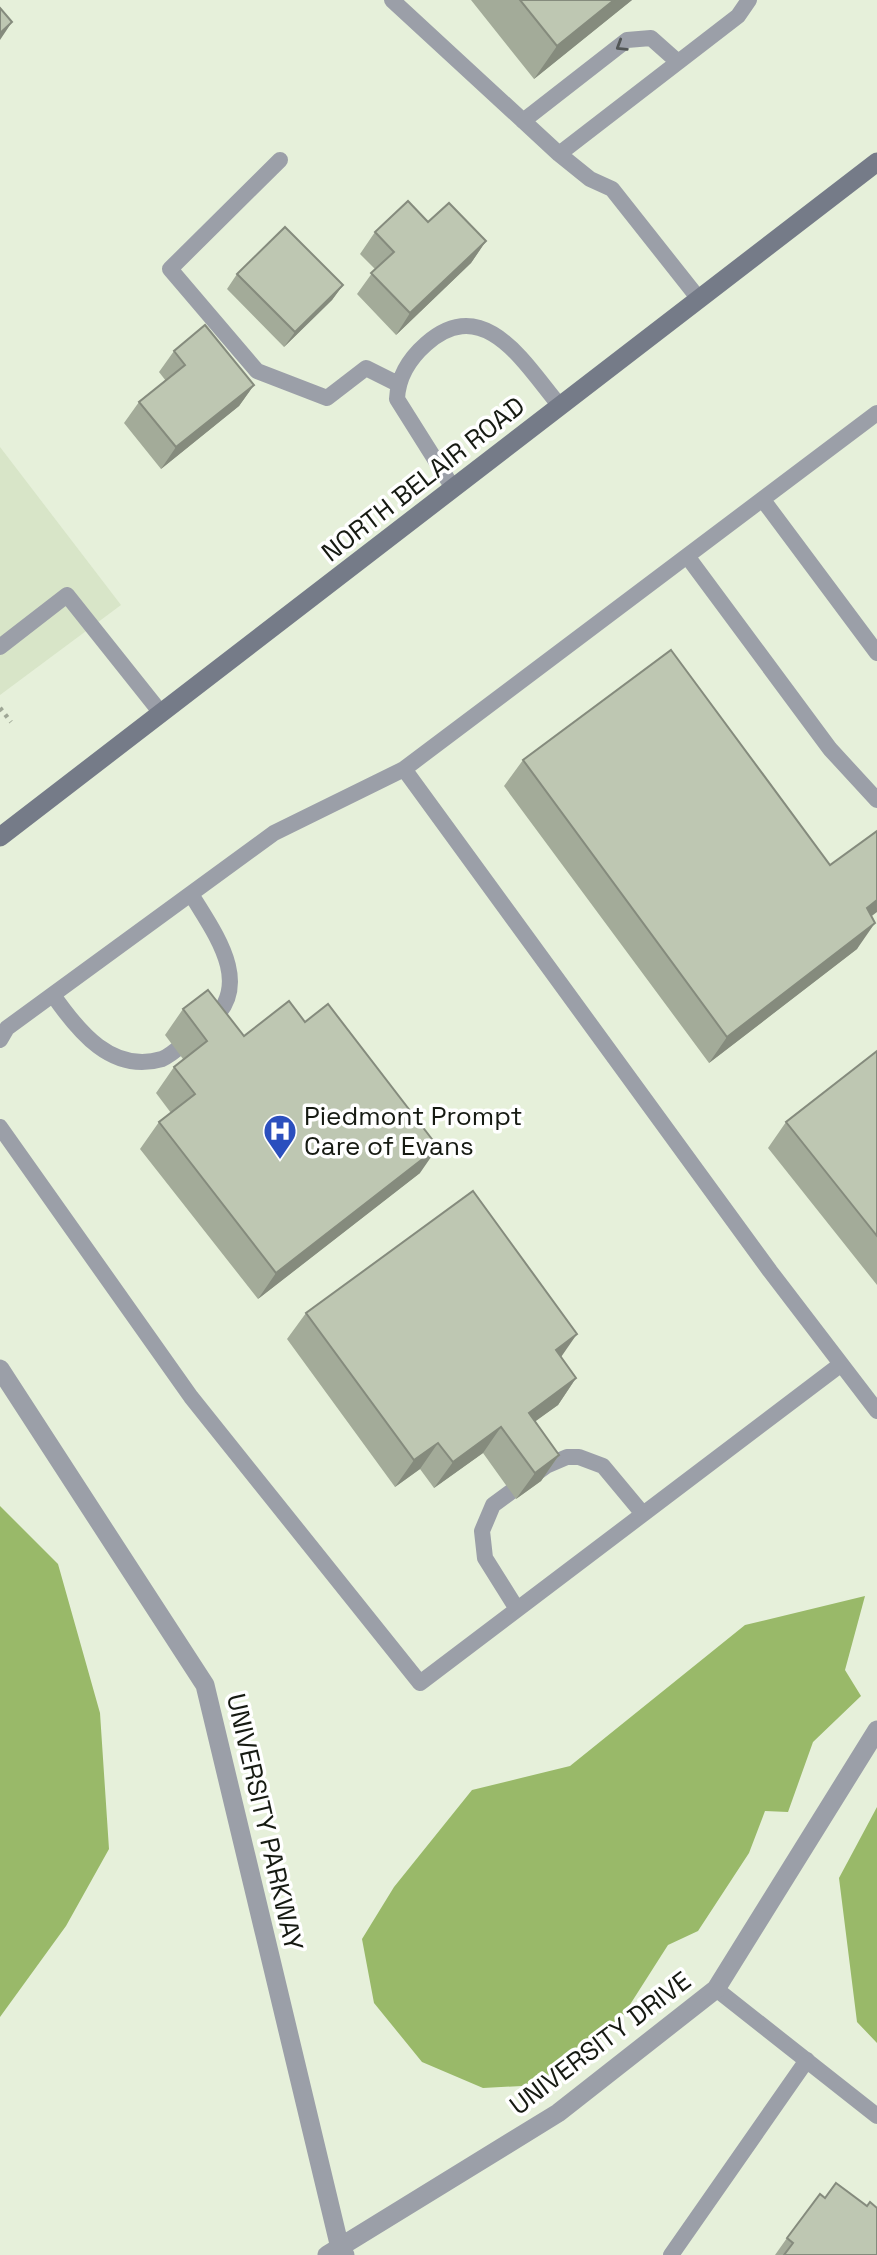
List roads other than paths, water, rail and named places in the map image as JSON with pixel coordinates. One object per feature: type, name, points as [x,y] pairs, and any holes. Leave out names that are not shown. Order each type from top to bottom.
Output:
[{"type":"main road","name":"NORTH BELAIR ROAD","points":[[0,837],[877,162]]},
{"type":"street","name":"UNIVERSITY PARKWAY","points":[[0,1369],[205,1685],[337,2253]]},
{"type":"street","name":"UNIVERSITY DRIVE","points":[[337,2253],[558,2113],[716,1989],[877,1730]]},
{"type":"lane","points":[[392,0],[559,154],[590,179],[612,189],[699,299]]},
{"type":"lane","points":[[559,154],[738,16],[749,0]]},
{"type":"lane","points":[[523,121],[627,40],[651,38],[678,62]]},
{"type":"lane","points":[[280,160],[170,269],[257,371],[327,398],[366,368],[398,384]]},
{"type":"lane","points":[[453,488],[402,411],[397,399],[398,384],[405,367],[429,342],[445,330],[463,325],[498,335],[560,406]]},
{"type":"lane","points":[[0,1040],[7,1028],[274,833],[404,769],[877,413]]},
{"type":"lane","points":[[762,500],[877,653]]},
{"type":"lane","points":[[687,556],[830,749],[877,800]]},
{"type":"lane","points":[[0,647],[67,595],[161,713]]},
{"type":"lane","points":[[404,769],[877,1411]]},
{"type":"lane","points":[[53,995],[77,1030],[101,1049],[132,1063],[164,1058],[214,1019],[230,989],[230,969],[218,939],[191,894]]},
{"type":"lane","points":[[0,1128],[191,1397],[420,1683],[840,1364]]},
{"type":"lane","points":[[517,1609],[490,1570],[482,1545],[486,1517],[493,1505],[545,1466],[567,1457],[579,1457],[603,1466],[643,1514]]},
{"type":"lane","points":[[716,1989],[877,2116]]},
{"type":"lane","points":[[671,2255],[807,2060]]},
{"type":"place","name":"Piedmont Prompt Care of Evans","points":[[280,1161]]}]
